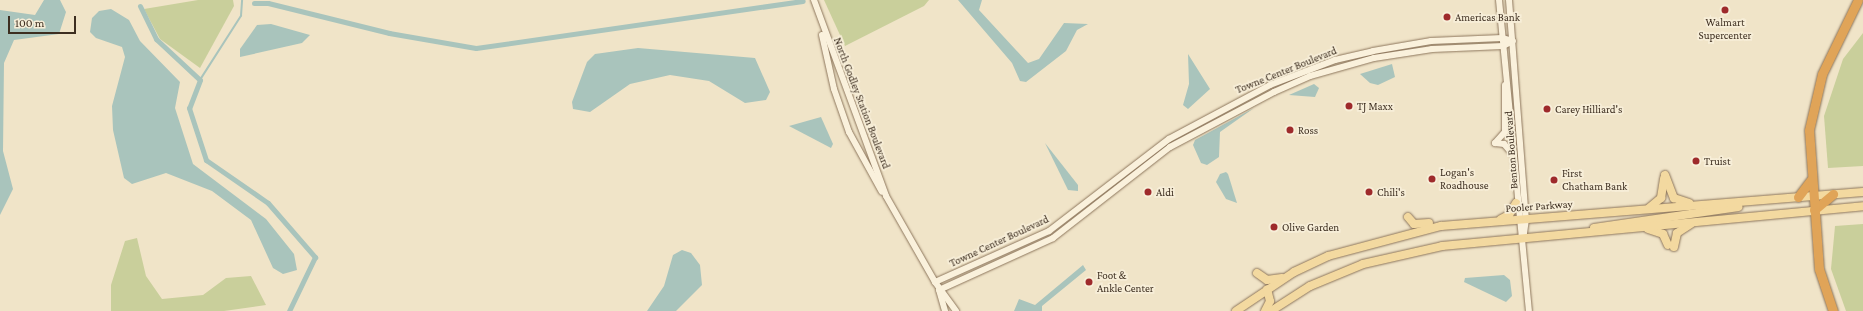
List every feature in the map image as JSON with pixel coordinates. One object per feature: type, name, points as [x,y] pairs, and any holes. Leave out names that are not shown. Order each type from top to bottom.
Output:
[{"type":"highway","points":[[1833,311],[1819,269],[1811,180],[1809,130],[1816,89],[1858,0]]},
{"type":"highway","points":[[1798,197],[1811,180]]},
{"type":"highway","points":[[1814,210],[1833,194]]},
{"type":"main road","points":[[1645,210],[1661,198],[1665,176],[1674,198],[1707,205]]},
{"type":"main road","name":"Pooler Parkway","points":[[1236,311],[1286,277],[1328,256],[1395,236],[1496,220],[1645,210],[1863,192]]},
{"type":"main road","points":[[1579,233],[1602,225],[1669,216],[1770,199]]},
{"type":"main road","points":[[1496,220],[1508,215],[1516,203]]},
{"type":"main road","points":[[1271,311],[1310,286],[1363,264],[1442,246],[1863,206]]},
{"type":"main road","points":[[1395,236],[1405,227],[1408,217],[1419,225],[1462,220],[1480,222]]},
{"type":"main road","points":[[1638,227],[1663,234],[1671,246],[1676,233],[1696,222]]},
{"type":"main road","points":[[1257,273],[1267,280],[1286,277]]},
{"type":"main road","points":[[1265,311],[1270,301],[1267,289]]},
{"type":"street","name":"North Godley Station Boulevard","points":[[814,0],[834,90],[850,132],[869,172],[886,196],[934,282],[956,311]]},
{"type":"street","name":"Benton Boulevard","points":[[1499,0],[1516,203],[1522,219]]},
{"type":"street","name":"Benton Boulevard","points":[[1509,0],[1513,41],[1523,238],[1529,311]]},
{"type":"street","name":"North Godley Station Boulevard","points":[[818,16],[886,196]]},
{"type":"street","name":"Towne Center Boulevard","points":[[934,282],[1049,231],[1170,139],[1253,93],[1335,60],[1402,45],[1457,39],[1502,38],[1513,41]]},
{"type":"street","points":[[1457,39],[1457,47]]},
{"type":"street","points":[[1477,39],[1477,47]]},
{"type":"street","name":"Towne Center Boulevard","points":[[940,290],[1053,238],[1170,147],[1274,92],[1310,76],[1374,58],[1457,47],[1503,46],[1513,41]]},
{"type":"street","name":"Benton Boulevard","points":[[1506,82],[1502,92],[1505,132],[1495,143],[1504,144],[1512,153]]},
{"type":"street","name":"North Godley Station Boulevard","points":[[940,290],[944,311]]},
{"type":"green space","points":[[198,0],[233,0],[234,6],[200,68],[160,39],[144,9]]},
{"type":"green space","points":[[824,0],[929,0],[924,6],[845,46]]},
{"type":"green space","points":[[1863,33],[1863,166],[1828,168],[1824,116],[1843,59]]},
{"type":"green space","points":[[1863,224],[1863,311],[1846,311],[1831,269],[1835,226]]},
{"type":"green space","points":[[137,238],[146,276],[162,299],[203,295],[226,278],[251,276],[266,305],[224,311],[111,311],[111,285],[125,241]]},
{"type":"water","points":[[44,0],[60,0],[66,12],[59,34],[14,40],[4,63],[3,151],[13,189],[0,215],[0,10],[35,15]]},
{"type":"water","points":[[958,0],[982,0],[979,10],[1028,63],[1039,59],[1064,23],[1088,24],[1077,30],[1066,51],[1026,82],[1020,81],[1012,63]]},
{"type":"water","points":[[111,9],[129,20],[140,41],[180,82],[175,108],[193,164],[266,219],[294,254],[297,270],[283,274],[273,268],[251,220],[212,191],[166,173],[132,184],[124,178],[113,130],[112,106],[125,57],[122,47],[96,38],[90,32],[92,18],[99,11]]},
{"type":"water","points":[[271,24],[310,35],[302,43],[240,57],[240,49],[257,25]]},
{"type":"water","points":[[638,48],[755,58],[770,92],[766,100],[745,103],[709,81],[670,75],[630,84],[590,112],[573,109],[572,102],[587,62],[595,54]]},
{"type":"water","points":[[1188,54],[1210,89],[1188,109],[1183,105],[1189,84]]},
{"type":"water","points":[[1392,64],[1395,77],[1378,85],[1370,83],[1360,74]]},
{"type":"water","points":[[1314,84],[1319,88],[1315,97],[1289,95]]},
{"type":"water","points":[[1254,108],[1220,132],[1219,157],[1207,165],[1201,163],[1193,145],[1195,140]]},
{"type":"water","points":[[821,117],[833,144],[831,148],[789,126]]},
{"type":"water","points":[[1045,143],[1078,185],[1078,191],[1068,190]]},
{"type":"water","points":[[1226,172],[1228,174],[1237,203],[1226,199],[1216,182],[1220,174]]},
{"type":"water","points":[[682,250],[691,253],[700,265],[702,285],[676,311],[647,311],[664,286],[673,255]]},
{"type":"water","points":[[1083,265],[1086,270],[1042,306],[1042,311],[1014,311],[1019,299],[1035,305]]},
{"type":"water","points":[[1504,275],[1510,280],[1512,296],[1506,302],[1464,282],[1465,278]]},
{"type":"waterway","points":[[200,80],[241,16],[242,0]]},
{"type":"waterway","points":[[254,3],[268,3],[389,33],[476,48],[803,1]]},
{"type":"waterway","points":[[140,6],[156,39],[200,80],[189,108],[206,160],[268,203],[315,257],[289,311]]},
{"type":"place","name":"Walmart Supercenter","points":[[1725,10]]},
{"type":"place","name":"Americas Bank","points":[[1447,17]]},
{"type":"place","name":"TJ Maxx","points":[[1349,106]]},
{"type":"place","name":"Carey Hilliard's","points":[[1547,109]]},
{"type":"place","name":"Ross","points":[[1290,130]]},
{"type":"place","name":"Truist","points":[[1696,161]]},
{"type":"place","name":"Logan's Roadhouse","points":[[1432,179]]},
{"type":"place","name":"First Chatham Bank","points":[[1554,180]]},
{"type":"place","name":"Aldi","points":[[1148,192]]},
{"type":"place","name":"Chili's","points":[[1369,192]]},
{"type":"place","name":"Olive Garden","points":[[1274,227]]},
{"type":"place","name":"Foot & Ankle Center","points":[[1089,282]]}]
